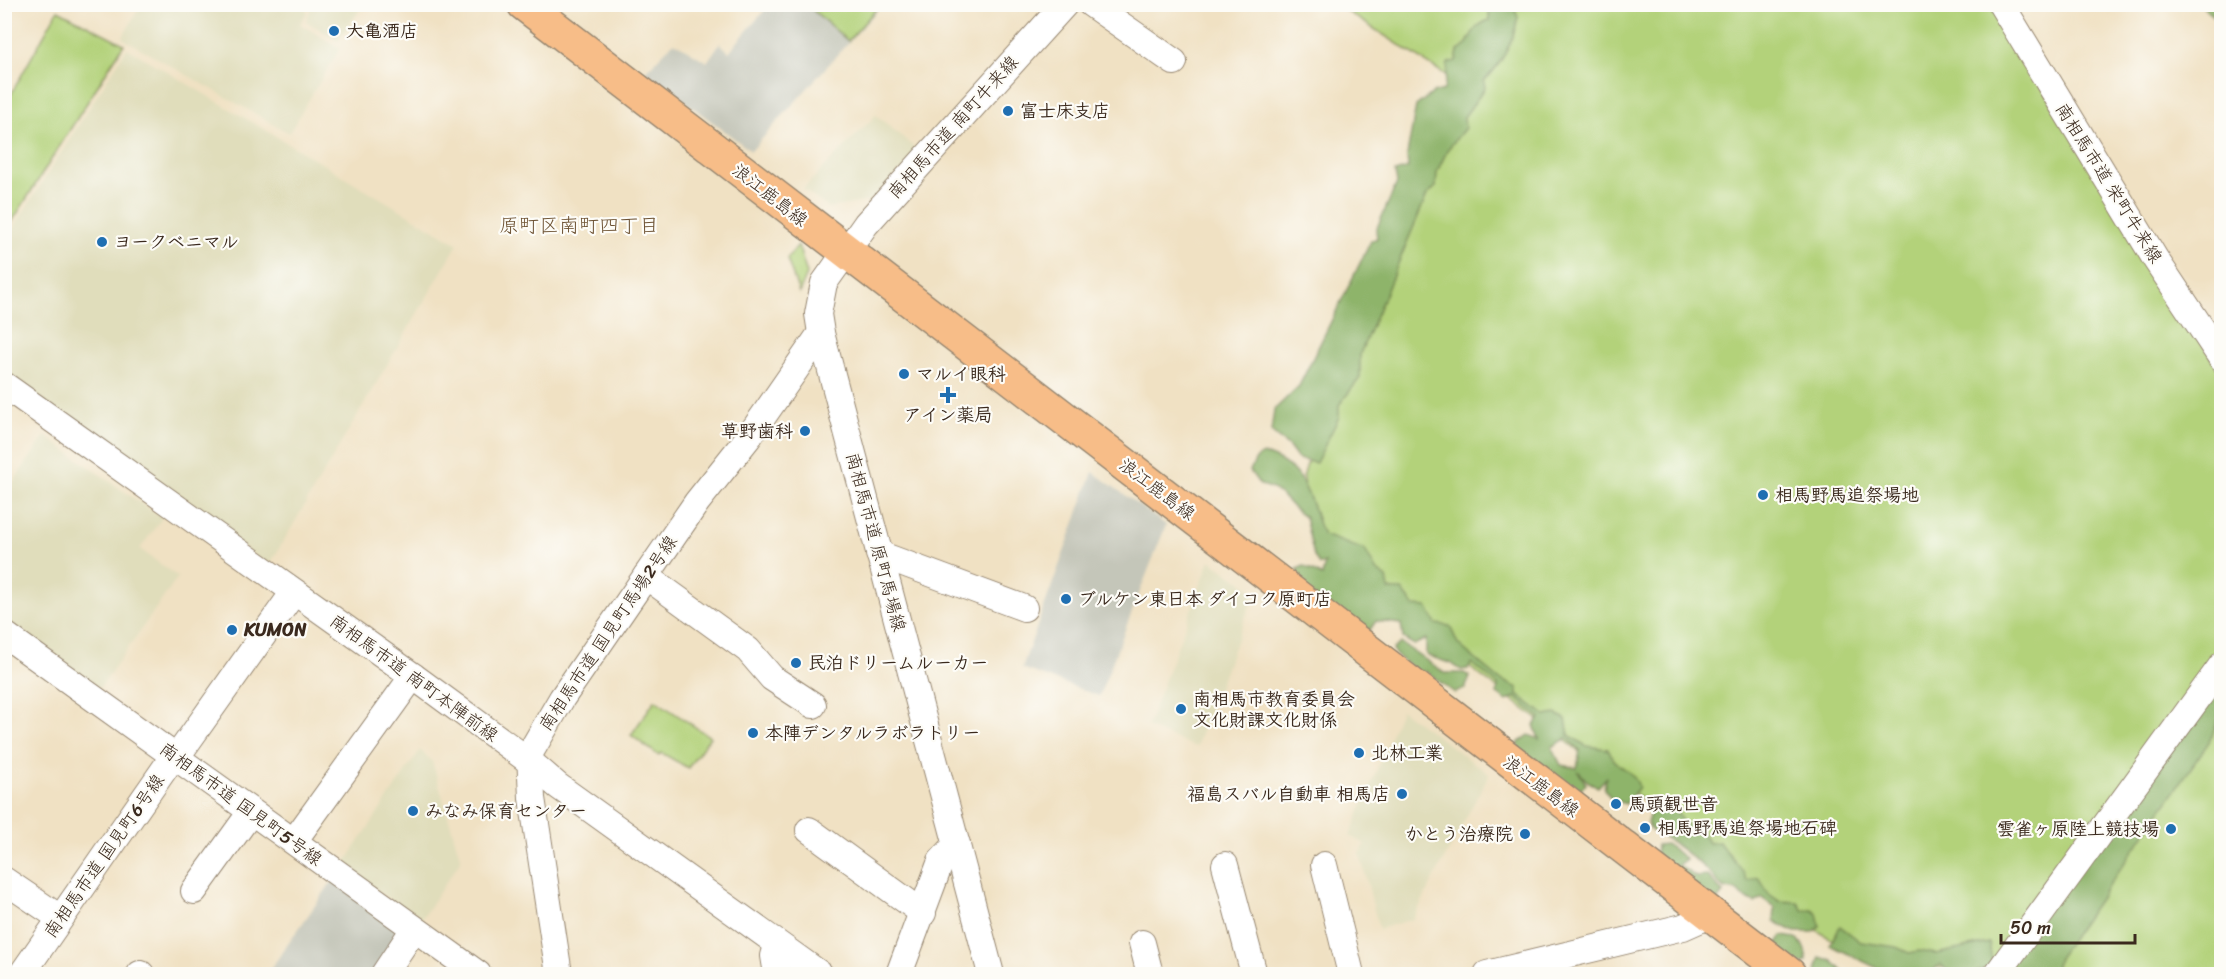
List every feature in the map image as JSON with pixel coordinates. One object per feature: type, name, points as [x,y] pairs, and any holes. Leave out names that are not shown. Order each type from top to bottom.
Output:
[{"type":"main road","name":"浪江鹿島線","points":[[527,6],[845,253],[1167,496],[1789,975]]},
{"type":"street","name":"南相馬市道 南町牛来線","points":[[845,253],[877,210],[928,158],[1065,4]]},
{"type":"street","points":[[1091,4],[1174,62]]},
{"type":"street","name":"南相馬市道 栄町牛来線","points":[[2001,4],[2156,260],[2222,359]]},
{"type":"street","name":"南相馬市道 原町馬場線","points":[[845,253],[824,283],[819,298],[821,333],[991,975]]},
{"type":"street","name":"南相馬市道 国見町馬場2号線","points":[[529,761],[533,746],[557,706],[697,502],[748,438],[821,333]]},
{"type":"street","name":"南相馬市道 南町本陣前線","points":[[4,385],[413,676],[529,761],[558,786],[820,975]]},
{"type":"street","points":[[879,554],[1024,608]]},
{"type":"street","points":[[646,576],[734,638],[748,650],[772,678],[813,705]]},
{"type":"street","name":"南相馬市道 国見町6号線","points":[[22,975],[60,918],[294,592]]},
{"type":"street","name":"南相馬市道 国見町5号線","points":[[4,633],[478,975]]},
{"type":"street","points":[[1996,975],[2222,665]]},
{"type":"street","points":[[294,841],[413,676]]},
{"type":"street","points":[[529,761],[559,975]]},
{"type":"street","points":[[194,891],[251,812]]},
{"type":"street","points":[[809,830],[923,913]]},
{"type":"street","points":[[899,975],[941,861],[957,844]]},
{"type":"street","points":[[1225,865],[1254,975]]},
{"type":"street","points":[[1324,865],[1351,975]]},
{"type":"street","points":[[4,880],[60,918]]},
{"type":"street","points":[[1487,975],[1561,965],[1683,927],[1710,915]]},
{"type":"street","points":[[384,975],[414,929]]},
{"type":"street","points":[[1142,943],[1150,975]]},
{"type":"street","points":[[777,945],[774,956],[777,975]]},
{"type":"shaded area","name":"大亀酒店","points":[[363,4],[338,41],[306,21],[311,8],[306,5]]},
{"type":"shaded area","points":[[141,5],[299,5],[308,11],[300,24],[340,48],[289,133],[122,38]]},
{"type":"shaded area","points":[[769,5],[882,5],[751,151],[663,85],[640,77],[674,42],[707,62],[720,43],[729,52]]},
{"type":"shaded area","points":[[127,48],[458,244],[269,566],[5,374],[5,241]]},
{"type":"shaded area","points":[[876,115],[920,152],[871,201],[828,208],[803,189]]},
{"type":"shaded area","points":[[45,436],[162,518],[140,549],[178,577],[97,692],[5,625],[5,494]]},
{"type":"shaded area","points":[[1093,472],[1166,525],[1099,696],[1022,668]]},
{"type":"shaded area","points":[[1210,560],[1255,592],[1196,747],[1147,727]]},
{"type":"shaded area","points":[[1401,710],[1489,774],[1413,919],[1379,929],[1360,854],[1365,844],[1350,836]]},
{"type":"shaded area","name":"みなみ保育センター","points":[[420,750],[432,761],[461,860],[420,921],[343,866]]},
{"type":"shaded area","points":[[333,880],[405,932],[377,974],[267,974]]},
{"type":"green space","points":[[807,5],[880,5],[848,41]]},
{"type":"green space","name":"相馬野馬追祭場地","points":[[1337,5],[1991,5],[2221,373],[2221,650],[1997,958],[1941,968],[1901,964],[1844,947],[1777,906],[1697,848],[1651,806],[1447,650],[1320,544],[1306,512],[1303,478],[1328,390],[1460,84]]},
{"type":"green space","points":[[2202,5],[2221,5],[2221,22],[2203,7]]},
{"type":"green space","points":[[1495,6],[1513,6],[1518,17],[1510,43],[1497,67],[1484,81],[1485,88],[1464,117],[1465,128],[1448,149],[1437,172],[1436,187],[1427,195],[1360,354],[1360,378],[1339,405],[1339,417],[1316,463],[1298,459],[1289,447],[1271,432],[1274,410],[1299,386],[1371,241],[1377,238],[1376,230],[1397,183],[1395,172],[1408,168],[1407,155],[1416,106],[1433,93],[1444,90],[1448,63],[1456,61],[1458,51],[1463,48],[1477,28],[1489,20],[1489,12]]},
{"type":"green space","points":[[58,10],[124,44],[5,233],[5,105]]},
{"type":"green space","points":[[798,245],[807,274],[799,293],[787,259]]},
{"type":"green space","points":[[1263,454],[1278,459],[1289,467],[1304,485],[1323,535],[1365,550],[1376,570],[1387,578],[1389,590],[1402,590],[1414,606],[1427,607],[1436,624],[1450,626],[1458,644],[1499,679],[1518,688],[1518,695],[1546,716],[1556,714],[1566,719],[1569,735],[1586,746],[1608,749],[1614,760],[1633,776],[1639,787],[1626,804],[1612,800],[1604,789],[1606,778],[1598,787],[1587,781],[1578,771],[1586,784],[1569,798],[1518,759],[1518,743],[1529,735],[1539,739],[1534,725],[1540,718],[1515,697],[1507,701],[1497,694],[1498,685],[1472,663],[1468,669],[1461,670],[1452,664],[1426,655],[1426,639],[1414,645],[1403,638],[1401,624],[1376,621],[1369,631],[1358,634],[1303,593],[1297,569],[1304,566],[1322,576],[1325,563],[1319,565],[1314,556],[1305,517],[1280,494],[1260,485],[1250,471],[1256,459]],"holes":[[[1567,738],[1580,750],[1577,768],[1561,765],[1552,747]]]},
{"type":"green space","points":[[1401,643],[1445,673],[1464,673],[1470,677],[1465,689],[1455,693],[1425,671],[1421,675],[1395,654],[1393,649]]},
{"type":"green space","points":[[2221,658],[2221,714],[2209,742],[2058,958],[2054,974],[1997,974]]},
{"type":"green space","name":"雲雀ヶ原陸上競技場","points":[[2221,686],[2221,974],[2021,974]]},
{"type":"green space","points":[[655,700],[710,737],[688,768],[662,753],[658,755],[631,735]]},
{"type":"green space","points":[[1670,807],[1677,811],[1683,824],[1693,825],[1699,829],[1708,843],[1719,842],[1742,870],[1747,881],[1758,877],[1769,894],[1779,901],[1798,902],[1803,910],[1812,910],[1817,914],[1820,926],[1813,932],[1795,932],[1774,921],[1775,908],[1762,898],[1755,903],[1736,891],[1723,888],[1688,854],[1652,831],[1647,823],[1651,810]]},
{"type":"green space","points":[[1666,844],[1686,859],[1678,865],[1696,877],[1708,876],[1723,893],[1711,908],[1655,867],[1657,845]]},
{"type":"green space","points":[[1840,926],[1861,942],[1896,947],[1909,953],[1919,951],[1936,954],[1989,943],[1993,967],[1972,974],[1951,974],[1940,964],[1930,974],[1889,974],[1830,945]]},
{"type":"green space","points":[[1782,936],[1793,938],[1803,945],[1807,961],[1793,969],[1771,951]]},
{"type":"green space","points":[[1820,957],[1832,961],[1845,974],[1819,974],[1816,971]]},
{"type":"place","name":"大亀酒店","points":[[334,31]]},
{"type":"place","name":"富士床支店","points":[[1008,111]]},
{"type":"place","name":"ヨークベニマル","points":[[102,242]]},
{"type":"place","name":"マルイ眼科","points":[[904,374]]},
{"type":"place","name":"アイン薬局","points":[[948,395]]},
{"type":"place","name":"草野歯科","points":[[805,431]]},
{"type":"place","name":"相馬野馬追祭場地","points":[[1763,495]]},
{"type":"place","name":"ブルケン東日本 ダイコク原町店","points":[[1066,599]]},
{"type":"place","name":"KUMON","points":[[232,630]]},
{"type":"place","name":"民泊ドリームルーカー","points":[[796,663]]},
{"type":"place","name":"南相馬市教育委員会 文化財課文化財係","points":[[1181,709]]},
{"type":"place","name":"本陣デンタルラボラトリー","points":[[753,733]]},
{"type":"place","name":"北林工業","points":[[1359,753]]},
{"type":"place","name":"福島スバル自動車 相馬店","points":[[1402,794]]},
{"type":"place","name":"馬頭観世音","points":[[1616,804]]},
{"type":"place","name":"みなみ保育センター","points":[[413,811]]},
{"type":"place","name":"相馬野馬追祭場地石碑","points":[[1645,828]]},
{"type":"place","name":"雲雀ヶ原陸上競技場","points":[[2171,829]]},
{"type":"place","name":"かとう治療院","points":[[1525,834]]},
{"type":"district","name":"原町区南町四丁目","points":[[579,225]]}]
